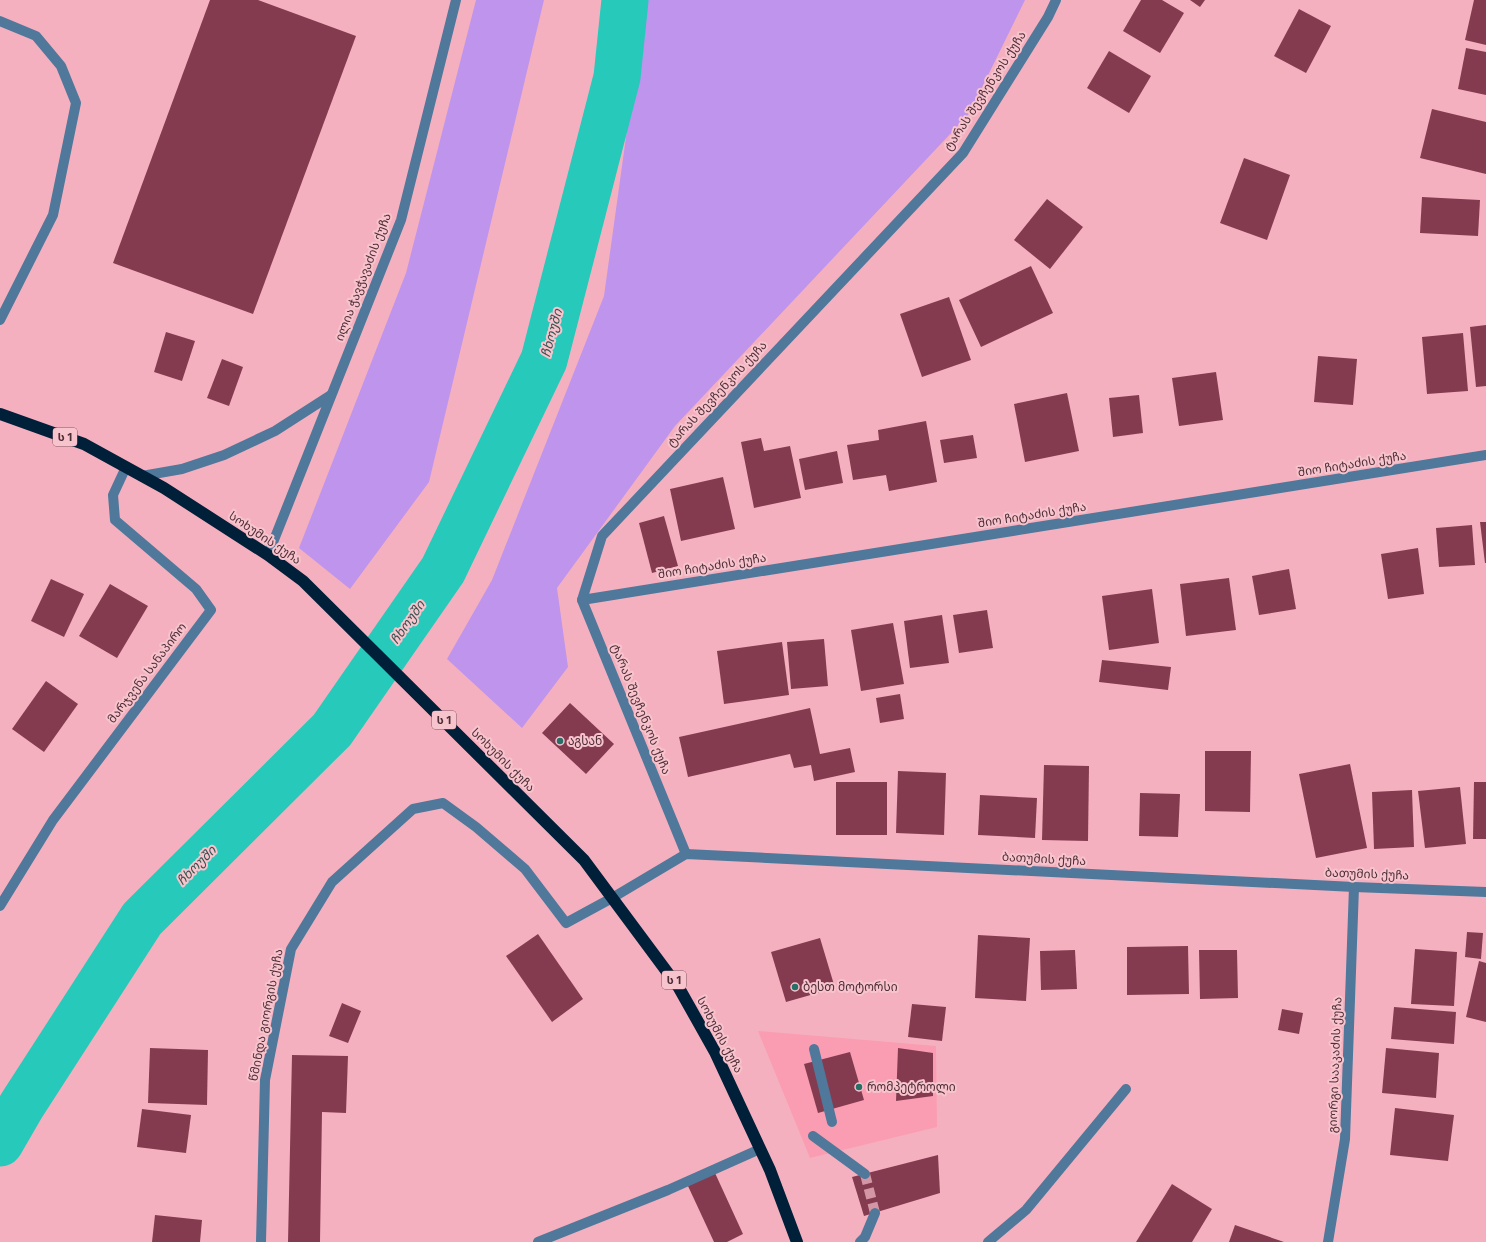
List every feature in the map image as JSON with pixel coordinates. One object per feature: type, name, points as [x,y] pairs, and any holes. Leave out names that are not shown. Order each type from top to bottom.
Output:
[{"type":"highway","name":"სოხუმის ქუჩა","points":[[0,414],[84,444],[126,467],[164,488],[268,555],[303,581],[584,860],[680,988],[715,1052],[770,1170],[797,1242]]},
{"type":"street","name":"ილია ჭავჭავაძის ქუჩა","points":[[268,555],[400,220],[456,0]]},
{"type":"street","name":"ტარას შევჩენკოს ქუჩა","points":[[686,854],[582,600],[602,536],[963,153],[1048,17],[1056,0]]},
{"type":"street","points":[[0,21],[36,36],[61,66],[76,102],[53,215],[0,320]]},
{"type":"street","points":[[142,476],[182,469],[224,455],[274,432],[331,395]]},
{"type":"street","name":"შიო ჩიტაძის ქუჩა","points":[[582,600],[1486,455]]},
{"type":"street","name":"მარჯვენა სანაპირო","points":[[0,906],[53,820],[211,610],[196,589],[115,520],[113,495],[126,467]]},
{"type":"street","name":"წმინდა გიორგის ქუჩა","points":[[261,1242],[265,1080],[291,948],[332,882],[413,808],[443,803],[476,827],[525,869],[566,923],[612,898]]},
{"type":"street","points":[[612,898],[686,854]]},
{"type":"street","name":"ბათუმის ქუჩა","points":[[686,854],[1354,887],[1486,892]]},
{"type":"street","name":"გიორგი სააკაძის ქუჩა","points":[[1328,1242],[1345,1139],[1354,887]]},
{"type":"street","points":[[814,1049],[832,1122]]},
{"type":"street","points":[[988,1242],[1026,1210],[1126,1089]]},
{"type":"street","points":[[813,1136],[865,1174]]},
{"type":"street","points":[[538,1242],[668,1190],[760,1149]]},
{"type":"street","points":[[860,1242],[865,1237],[875,1213]]},
{"type":"shaded area","points":[[476,0],[544,0],[429,482],[350,589],[299,548],[406,273]]},
{"type":"shaded area","points":[[645,0],[1025,0],[969,114],[675,426],[557,588],[568,667],[522,728],[447,659],[492,580],[604,296]]},
{"type":"shaded area","name":"რომპეტროლი","points":[[758,1031],[936,1046],[937,1127],[810,1158]]},
{"type":"building","points":[[210,0],[258,0],[356,36],[253,314],[113,263]]},
{"type":"building","points":[[1141,0],[1162,0],[1184,13],[1160,53],[1123,31]]},
{"type":"building","points":[[1190,0],[1205,0],[1200,7]]},
{"type":"building","points":[[1474,0],[1486,0],[1486,45],[1465,40]]},
{"type":"building","points":[[1299,9],[1331,26],[1306,73],[1274,56]]},
{"type":"building","points":[[1466,48],[1486,52],[1486,95],[1458,89]]},
{"type":"building","points":[[1109,51],[1151,76],[1129,113],[1087,88]]},
{"type":"building","points":[[1432,109],[1486,122],[1486,174],[1420,158]]},
{"type":"building","points":[[1244,158],[1290,175],[1267,240],[1220,223]]},
{"type":"building","points":[[1422,197],[1480,200],[1478,236],[1420,233]]},
{"type":"building","points":[[1047,199],[1083,227],[1050,269],[1014,240]]},
{"type":"building","points":[[1031,266],[1053,313],[981,347],[959,300]]},
{"type":"building","points":[[949,297],[971,360],[922,377],[900,314]]},
{"type":"building","points":[[1486,325],[1486,386],[1476,387],[1470,327]]},
{"type":"building","points":[[166,332],[195,341],[182,381],[154,372]]},
{"type":"building","points":[[1463,333],[1468,391],[1427,394],[1422,337]]},
{"type":"building","points":[[1318,356],[1357,359],[1353,405],[1314,402]]},
{"type":"building","points":[[222,359],[243,367],[229,406],[207,398]]},
{"type":"building","points":[[1216,372],[1223,420],[1179,426],[1172,378]]},
{"type":"building","points":[[1067,393],[1079,451],[1025,462],[1014,404]]},
{"type":"building","points":[[1139,395],[1143,433],[1113,437],[1109,398]]},
{"type":"building","points":[[926,421],[937,482],[889,491],[886,475],[853,480],[847,445],[879,440],[878,430]]},
{"type":"building","points":[[973,435],[977,458],[944,463],[940,440]]},
{"type":"building","points":[[761,438],[764,451],[790,446],[801,498],[754,508],[741,442]]},
{"type":"building","points":[[837,451],[843,483],[805,490],[799,459]]},
{"type":"building","points":[[723,477],[735,529],[681,541],[670,489]]},
{"type":"building","points":[[664,516],[678,566],[652,573],[639,523]]},
{"type":"building","points":[[1480,522],[1486,522],[1486,563],[1485,563]]},
{"type":"building","points":[[1472,525],[1475,565],[1439,567],[1436,528]]},
{"type":"building","points":[[1418,548],[1424,594],[1388,599],[1381,554]]},
{"type":"building","points":[[1289,569],[1296,609],[1259,615],[1252,576]]},
{"type":"building","points":[[1229,578],[1236,630],[1186,636],[1180,584]]},
{"type":"building","points":[[51,579],[84,594],[64,637],[31,621]]},
{"type":"building","points":[[110,584],[148,606],[117,658],[79,636]]},
{"type":"building","points":[[1152,589],[1159,643],[1109,650],[1102,596]]},
{"type":"building","points":[[987,610],[993,648],[959,653],[953,615]]},
{"type":"building","points":[[942,615],[949,663],[910,668],[904,621]]},
{"type":"building","points":[[893,623],[904,684],[861,691],[851,630]]},
{"type":"building","points":[[824,639],[828,686],[791,689],[787,642]]},
{"type":"building","points":[[782,642],[789,695],[724,704],[717,651]]},
{"type":"building","points":[[1102,660],[1171,667],[1168,690],[1099,682]]},
{"type":"building","points":[[46,681],[78,704],[44,752],[12,729]]},
{"type":"building","points":[[900,694],[904,719],[880,723],[876,698]]},
{"type":"building","points":[[570,703],[614,744],[586,774],[542,733]]},
{"type":"building","points":[[810,708],[820,754],[850,748],[855,772],[814,781],[811,765],[794,768],[790,754],[688,777],[679,737]]},
{"type":"building","points":[[1205,751],[1251,751],[1250,812],[1205,811]]},
{"type":"building","points":[[1350,764],[1367,848],[1316,858],[1299,774]]},
{"type":"building","points":[[1044,765],[1089,766],[1088,841],[1042,840]]},
{"type":"building","points":[[898,771],[946,773],[944,835],[896,833]]},
{"type":"building","points":[[836,782],[887,782],[887,835],[836,835]]},
{"type":"building","points":[[1474,782],[1486,782],[1486,839],[1473,839]]},
{"type":"building","points":[[1460,787],[1466,844],[1425,848],[1418,791]]},
{"type":"building","points":[[1412,790],[1414,847],[1374,849],[1372,792]]},
{"type":"building","points":[[1140,793],[1180,794],[1178,837],[1139,836]]},
{"type":"building","points":[[980,795],[1037,798],[1035,838],[978,835]]},
{"type":"building","points":[[1467,932],[1483,933],[1481,959],[1465,957]]},
{"type":"building","points":[[538,934],[583,999],[552,1022],[506,956]]},
{"type":"building","points":[[978,935],[1030,938],[1026,1001],[975,998]]},
{"type":"building","points":[[820,938],[835,988],[786,1002],[771,952]]},
{"type":"building","points":[[1188,946],[1189,994],[1127,995],[1127,947]]},
{"type":"building","points":[[1415,949],[1457,952],[1454,1006],[1411,1004]]},
{"type":"building","points":[[1075,950],[1077,989],[1041,990],[1040,951]]},
{"type":"building","points":[[1199,950],[1237,950],[1238,998],[1200,999]]},
{"type":"building","points":[[1479,961],[1486,963],[1486,1022],[1466,1017]]},
{"type":"building","points":[[342,1003],[361,1011],[348,1043],[329,1036]]},
{"type":"building","points":[[912,1004],[946,1007],[942,1041],[908,1037]]},
{"type":"building","points":[[1394,1007],[1456,1012],[1454,1044],[1391,1039]]},
{"type":"building","points":[[1282,1009],[1303,1013],[1299,1034],[1278,1030]]},
{"type":"building","points":[[150,1048],[208,1050],[207,1105],[148,1103]]},
{"type":"building","points":[[898,1048],[933,1053],[933,1096],[896,1101]]},
{"type":"building","points":[[1386,1048],[1439,1053],[1436,1098],[1382,1093]]},
{"type":"building","points":[[850,1052],[864,1100],[818,1113],[804,1064]]},
{"type":"building","points":[[292,1055],[348,1056],[346,1113],[322,1112],[320,1242],[288,1242]]},
{"type":"building","points":[[1395,1108],[1454,1115],[1448,1161],[1390,1155]]},
{"type":"building","points":[[142,1109],[191,1115],[186,1153],[137,1147]]},
{"type":"building","points":[[938,1155],[940,1193],[864,1216],[852,1177]]},
{"type":"building","points":[[715,1173],[743,1234],[727,1242],[714,1242],[688,1186]]},
{"type":"building","points":[[1172,1184],[1212,1209],[1192,1242],[1136,1242]]},
{"type":"building","points":[[155,1215],[202,1220],[200,1242],[152,1242]]},
{"type":"building","points":[[1235,1225],[1284,1242],[1229,1242]]},
{"type":"waterway","name":"ჩხოუში","points":[[0,1143],[22,1105],[142,919],[332,730],[443,570],[544,360],[617,77],[625,0]]},
{"type":"tunnel","points":[[865,1174],[875,1213]]},
{"type":"place","name":"აგსან","points":[[560,741]]},
{"type":"place","name":"ბესთ მოტორსი","points":[[795,987]]},
{"type":"place","name":"რომპეტროლი","points":[[859,1087]]}]
